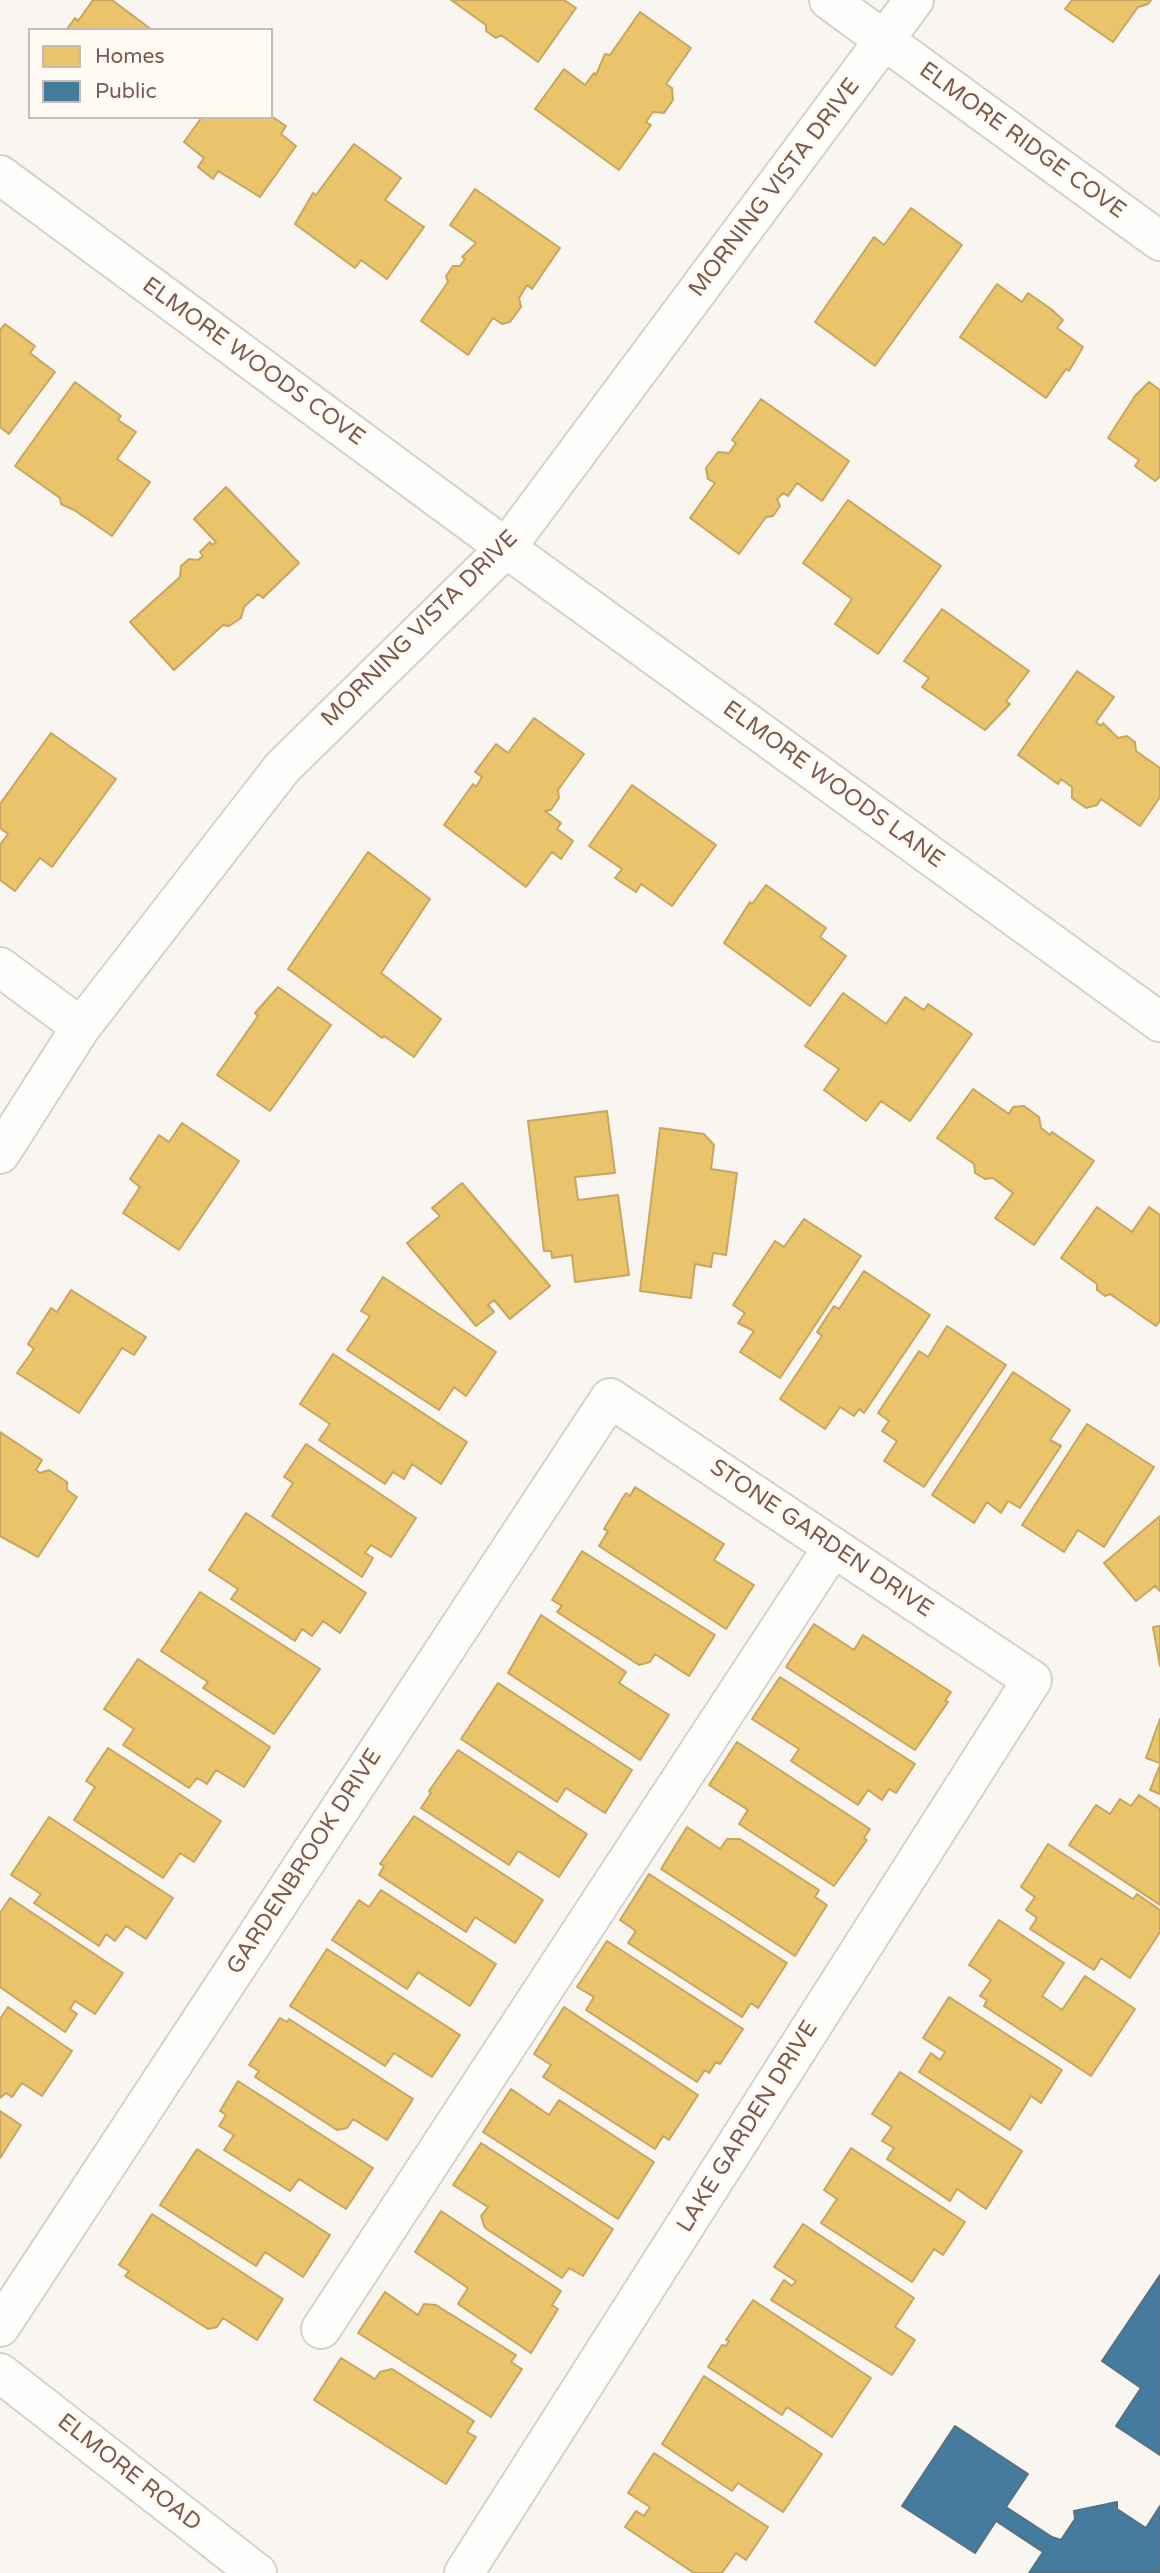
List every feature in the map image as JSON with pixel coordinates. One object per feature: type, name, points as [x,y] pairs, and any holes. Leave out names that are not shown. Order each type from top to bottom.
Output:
[{"type":"street","name":"ELMORE RIDGE COVE","points":[[830,0],[1160,241]]},
{"type":"street","name":"MORNING VISTA DRIVE","points":[[0,1154],[82,1027],[282,768],[506,548],[914,0]]},
{"type":"street","name":"ELMORE WOODS COVE","points":[[0,175],[506,548]]},
{"type":"street","name":"ELMORE WOODS LANE","points":[[506,548],[1160,1022]]},
{"type":"street","points":[[0,967],[82,1027]]},
{"type":"street","name":"STONE GARDEN DRIVE","points":[[610,1398],[1032,1680]]},
{"type":"street","name":"GARDENBROOK DRIVE","points":[[0,2327],[610,1398]]},
{"type":"street","points":[[321,2329],[833,1547]]},
{"type":"street","name":"LAKE GARDEN DRIVE","points":[[464,2573],[1032,1680]]},
{"type":"street","name":"ELMORE ROAD","points":[[0,2373],[257,2573]]},
{"type":"building: Homes","points":[[93,0],[112,0],[149,28],[68,28],[75,18],[78,21]]},
{"type":"building: Homes","points":[[451,0],[564,0],[576,8],[538,62],[501,35],[496,38],[486,31],[486,25]]},
{"type":"building: Homes","points":[[1072,0],[1151,0],[1138,7],[1113,42],[1065,9]]},
{"type":"building: Homes","points":[[640,12],[691,48],[666,84],[672,88],[673,100],[664,113],[653,112],[646,122],[651,125],[619,170],[535,109],[564,69],[585,85],[594,73],[596,75],[605,54],[610,55]]},
{"type":"building: Homes","points":[[273,117],[286,126],[281,134],[296,146],[260,197],[218,171],[213,179],[198,167],[204,158],[184,142],[201,119]]},
{"type":"building: Homes","points":[[354,144],[401,178],[385,200],[424,227],[387,279],[361,260],[355,268],[295,224],[313,193],[316,195]]},
{"type":"building: Homes","points":[[475,189],[560,248],[532,289],[527,285],[519,298],[521,307],[510,322],[502,324],[493,318],[468,355],[421,321],[448,282],[446,276],[453,266],[460,266],[465,259],[462,257],[476,243],[450,225]]},
{"type":"building: Homes","points":[[911,208],[962,245],[875,366],[815,322],[874,237],[884,245]]},
{"type":"building: Homes","points":[[997,284],[1022,302],[1028,293],[1051,309],[1063,320],[1057,328],[1083,347],[1069,371],[1066,369],[1046,398],[960,337]]},
{"type":"building: Homes","points":[[5,324],[35,346],[30,353],[55,372],[9,434],[0,427],[0,330]]},
{"type":"building: Homes","points":[[75,382],[121,416],[118,420],[136,432],[117,459],[150,482],[112,536],[61,504],[60,498],[15,466]]},
{"type":"building: Homes","points":[[1149,382],[1160,390],[1160,476],[1155,481],[1135,466],[1139,460],[1108,438],[1135,396]]},
{"type":"building: Homes","points":[[761,399],[849,461],[822,501],[797,483],[788,496],[783,493],[777,499],[780,506],[773,516],[766,517],[739,554],[690,518],[715,483],[708,479],[706,468],[718,452],[729,453],[736,443],[732,440]]},
{"type":"building: Homes","points":[[226,487],[299,563],[263,598],[258,594],[244,607],[241,618],[229,626],[223,625],[174,670],[130,622],[180,577],[181,566],[189,559],[198,560],[203,556],[200,552],[210,542],[212,545],[216,542],[194,519]]},
{"type":"building: Homes","points":[[848,500],[941,566],[878,654],[835,624],[852,599],[803,563]]},
{"type":"building: Homes","points":[[942,609],[1029,671],[1006,701],[1010,704],[985,730],[922,687],[929,678],[904,661]]},
{"type":"building: Homes","points":[[1077,671],[1114,697],[1096,722],[1101,726],[1103,723],[1118,738],[1127,736],[1135,742],[1136,751],[1160,768],[1160,797],[1140,826],[1101,799],[1097,805],[1086,808],[1072,798],[1072,787],[1061,779],[1058,784],[1018,755]]},
{"type":"building: Homes","points":[[534,718],[584,754],[558,790],[559,798],[551,810],[545,811],[561,823],[557,829],[573,841],[561,859],[552,852],[526,887],[444,825],[473,784],[476,787],[482,777],[475,772],[496,744],[508,753]]},
{"type":"building: Homes","points":[[51,733],[116,779],[52,867],[40,858],[15,891],[0,880],[0,845],[8,834],[0,828],[0,804]]},
{"type":"building: Homes","points":[[632,785],[716,845],[672,906],[641,884],[636,892],[615,878],[622,869],[589,846]]},
{"type":"building: Homes","points":[[368,852],[430,899],[381,973],[441,1019],[414,1057],[384,1036],[382,1038],[288,969]]},
{"type":"building: Homes","points":[[766,885],[826,928],[820,937],[846,956],[810,1006],[724,943],[750,902],[752,904]]},
{"type":"building: Homes","points":[[278,987],[331,1025],[270,1111],[217,1075],[258,1016],[255,1013]]},
{"type":"building: Homes","points":[[843,993],[886,1024],[905,997],[924,1010],[928,1004],[972,1034],[910,1121],[881,1101],[866,1121],[824,1090],[839,1069],[805,1046]]},
{"type":"building: Homes","points":[[973,1089],[1009,1114],[1013,1107],[1024,1106],[1039,1117],[1041,1128],[1050,1135],[1052,1132],[1094,1161],[1034,1245],[995,1218],[1013,1193],[993,1178],[985,1179],[975,1173],[974,1164],[937,1138]]},
{"type":"building: Homes","points":[[607,1111],[615,1173],[575,1177],[578,1200],[618,1195],[629,1275],[575,1282],[572,1255],[552,1258],[551,1251],[544,1251],[528,1121]]},
{"type":"building: Homes","points":[[182,1123],[239,1161],[179,1250],[123,1213],[140,1187],[130,1179],[159,1135],[169,1142]]},
{"type":"building: Homes","points":[[660,1128],[704,1134],[714,1145],[711,1169],[737,1173],[726,1255],[713,1253],[711,1267],[695,1264],[691,1298],[640,1291]]},
{"type":"building: Homes","points":[[462,1183],[550,1286],[510,1319],[494,1300],[488,1305],[494,1312],[476,1326],[407,1243],[440,1216],[432,1208]]},
{"type":"building: Homes","points":[[1097,1207],[1132,1232],[1149,1207],[1160,1215],[1160,1321],[1156,1326],[1110,1294],[1105,1296],[1097,1290],[1097,1284],[1061,1258]]},
{"type":"building: Homes","points":[[804,1219],[861,1256],[780,1378],[740,1352],[754,1331],[738,1323],[745,1313],[733,1305],[775,1241],[784,1247]]},
{"type":"building: Homes","points":[[864,1271],[930,1315],[864,1413],[859,1409],[854,1416],[840,1407],[825,1429],[780,1399],[822,1336],[817,1332],[834,1306],[839,1309]]},
{"type":"building: Homes","points":[[383,1277],[496,1352],[466,1396],[454,1387],[439,1410],[347,1350],[370,1316],[361,1311]]},
{"type":"building: Homes","points":[[71,1290],[146,1337],[134,1355],[122,1348],[79,1413],[17,1373],[34,1349],[28,1344],[51,1308],[57,1312]]},
{"type":"building: Homes","points":[[947,1326],[1006,1365],[924,1487],[884,1461],[897,1441],[882,1431],[889,1421],[878,1413],[919,1351],[928,1357]]},
{"type":"building: Homes","points":[[333,1354],[467,1442],[441,1484],[412,1464],[404,1479],[393,1472],[385,1484],[319,1440],[330,1424],[300,1404]]},
{"type":"building: Homes","points":[[1013,1372],[1070,1410],[1050,1440],[1061,1446],[1020,1508],[1008,1501],[1001,1513],[987,1502],[974,1523],[932,1495]]},
{"type":"building: Homes","points":[[1087,1424],[1154,1467],[1104,1547],[1078,1530],[1064,1552],[1022,1525]]},
{"type":"building: Homes","points":[[0,1432],[42,1460],[36,1470],[40,1473],[49,1470],[67,1482],[67,1490],[77,1497],[38,1557],[0,1536]]},
{"type":"building: Homes","points":[[306,1444],[416,1518],[391,1557],[371,1545],[365,1553],[373,1558],[362,1577],[272,1516],[293,1483],[284,1477]]},
{"type":"building: Homes","points":[[635,1487],[724,1544],[714,1560],[754,1585],[726,1629],[599,1546],[608,1531],[604,1529],[622,1499],[626,1493],[630,1496]]},
{"type":"building: Homes","points":[[246,1513],[366,1593],[340,1633],[323,1621],[312,1636],[302,1629],[295,1641],[231,1599],[238,1589],[209,1570]]},
{"type":"building: Homes","points":[[1160,1516],[1160,1591],[1155,1586],[1136,1601],[1104,1563]]},
{"type":"building: Homes","points":[[582,1551],[715,1635],[689,1676],[655,1654],[650,1662],[639,1665],[557,1612],[562,1606],[552,1600]]},
{"type":"building: Homes","points":[[200,1592],[320,1669],[274,1734],[203,1688],[208,1682],[161,1651]]},
{"type":"building: Homes","points":[[541,1615],[626,1672],[619,1683],[669,1715],[640,1760],[508,1673]]},
{"type":"building: Homes","points":[[814,1624],[854,1650],[863,1635],[951,1692],[945,1701],[948,1702],[915,1750],[786,1667]]},
{"type":"building: Homes","points":[[1160,1626],[1160,1666],[1153,1627]]},
{"type":"building: Homes","points":[[138,1659],[270,1747],[244,1787],[216,1770],[207,1784],[197,1778],[189,1788],[123,1745],[134,1729],[104,1709]]},
{"type":"building: Homes","points":[[780,1677],[915,1764],[896,1793],[889,1789],[882,1800],[868,1790],[858,1805],[791,1761],[799,1749],[752,1719]]},
{"type":"building: Homes","points":[[498,1683],[632,1770],[605,1813],[566,1788],[557,1802],[461,1739]]},
{"type":"building: Homes","points":[[1160,1719],[1160,1763],[1146,1758]]},
{"type":"building: Homes","points":[[737,1742],[870,1829],[864,1838],[867,1840],[834,1886],[739,1824],[748,1810],[709,1785]]},
{"type":"building: Homes","points":[[108,1748],[221,1821],[194,1862],[180,1853],[163,1878],[74,1820],[95,1787],[86,1781]]},
{"type":"building: Homes","points":[[458,1750],[587,1834],[559,1877],[518,1851],[509,1865],[421,1808],[431,1793],[429,1791]]},
{"type":"building: Homes","points":[[1160,1765],[1160,1794],[1150,1790]]},
{"type":"building: Homes","points":[[1139,1795],[1160,1809],[1160,1905],[1069,1845],[1096,1805],[1110,1814],[1120,1799],[1131,1806]]},
{"type":"building: Homes","points":[[414,1816],[543,1900],[515,1943],[475,1917],[466,1932],[379,1875],[384,1866],[380,1864]]},
{"type":"building: Homes","points":[[49,1817],[173,1898],[146,1939],[126,1926],[115,1941],[106,1934],[99,1946],[34,1903],[41,1894],[11,1875]]},
{"type":"building: Homes","points":[[687,1827],[720,1849],[727,1839],[740,1839],[819,1890],[815,1897],[827,1905],[795,1956],[661,1869]]},
{"type":"building: Homes","points":[[1048,1844],[1133,1899],[1137,1894],[1160,1910],[1160,1932],[1130,1978],[1101,1958],[1094,1970],[1030,1929],[1037,1918],[1026,1910],[1035,1897],[1021,1887]]},
{"type":"building: Homes","points":[[649,1874],[787,1963],[758,2008],[751,2003],[742,2017],[628,1943],[636,1931],[620,1920]]},
{"type":"building: Homes","points":[[381,1890],[496,1964],[470,2006],[418,1972],[407,1989],[332,1940],[359,1900],[369,1907]]},
{"type":"building: Homes","points":[[10,1898],[123,1973],[95,2014],[75,2001],[70,2009],[77,2014],[65,2032],[0,1987],[0,1913]]},
{"type":"building: Homes","points":[[999,1920],[1064,1963],[1042,1996],[1062,2010],[1085,1976],[1135,2009],[1091,2076],[984,2006],[987,2000],[980,1996],[991,1980],[969,1965]]},
{"type":"building: Homes","points":[[607,1941],[743,2029],[720,2064],[716,2062],[709,2073],[705,2070],[697,2082],[586,2010],[594,1997],[577,1987]]},
{"type":"building: Homes","points":[[327,1949],[460,2035],[432,2077],[394,2053],[385,2066],[290,2006]]},
{"type":"building: Homes","points":[[949,1997],[1062,2070],[1041,2103],[1031,2096],[1010,2130],[919,2072],[931,2053],[940,2060],[945,2052],[923,2038]]},
{"type":"building: Homes","points":[[8,2007],[72,2051],[42,2096],[22,2083],[12,2097],[6,2093],[0,2098],[0,2019]]},
{"type":"building: Homes","points":[[564,2007],[698,2095],[669,2140],[663,2136],[655,2149],[543,2077],[551,2065],[534,2054]]},
{"type":"building: Homes","points":[[280,2018],[287,2022],[289,2019],[413,2099],[387,2140],[353,2119],[347,2128],[337,2130],[255,2077],[259,2071],[249,2065]]},
{"type":"building: Homes","points":[[900,2072],[1022,2151],[986,2209],[957,2189],[950,2201],[887,2159],[894,2148],[882,2141],[892,2127],[872,2114]]},
{"type":"building: Homes","points":[[238,2081],[373,2168],[346,2209],[299,2179],[290,2191],[224,2150],[234,2135],[219,2126],[226,2115],[220,2111]]},
{"type":"building: Homes","points":[[511,2089],[549,2115],[559,2100],[654,2162],[618,2219],[483,2132]]},
{"type":"building: Homes","points":[[0,2111],[21,2125],[0,2158]]},
{"type":"building: Homes","points":[[481,2143],[613,2229],[583,2276],[569,2268],[562,2278],[485,2228],[481,2216],[488,2207],[453,2185]]},
{"type":"building: Homes","points":[[851,2148],[965,2222],[943,2255],[934,2249],[912,2282],[821,2223],[837,2199],[824,2190]]},
{"type":"building: Homes","points":[[197,2149],[330,2235],[303,2277],[265,2252],[256,2266],[160,2205]]},
{"type":"building: Homes","points":[[441,2211],[561,2291],[552,2305],[558,2309],[531,2353],[458,2304],[468,2288],[415,2252]]},
{"type":"building: Homes","points":[[152,2214],[283,2299],[257,2340],[223,2318],[217,2327],[208,2329],[125,2276],[129,2271],[119,2265]]},
{"type":"building: Homes","points":[[803,2224],[914,2298],[895,2327],[915,2340],[892,2375],[771,2300],[784,2280],[792,2286],[796,2281],[774,2267]]},
{"type":"building: Homes","points":[[385,2292],[418,2315],[424,2304],[436,2305],[516,2355],[511,2362],[522,2369],[491,2417],[358,2333]]},
{"type":"building: Homes","points":[[753,2300],[871,2378],[832,2437],[787,2407],[782,2415],[708,2367],[722,2345],[726,2346],[729,2341],[726,2340]]},
{"type":"building: Homes","points":[[341,2358],[375,2379],[380,2372],[392,2369],[474,2421],[467,2432],[476,2437],[446,2484],[314,2400]]},
{"type":"building: Homes","points":[[704,2376],[822,2454],[783,2512],[738,2483],[732,2491],[662,2444]]},
{"type":"building: Homes","points":[[654,2453],[768,2527],[746,2560],[736,2553],[722,2573],[694,2573],[625,2527],[636,2511],[644,2516],[650,2507],[628,2493]]},
{"type":"building: Public","points":[[1160,2275],[1160,2455],[1116,2426],[1141,2388],[1102,2361]]},
{"type":"building: Public","points":[[955,2426],[1028,2474],[1006,2507],[1052,2537],[1061,2540],[1075,2519],[1074,2511],[1117,2502],[1117,2509],[1146,2528],[1160,2506],[1160,2573],[1029,2573],[1043,2552],[996,2521],[975,2553],[902,2506]]}]
